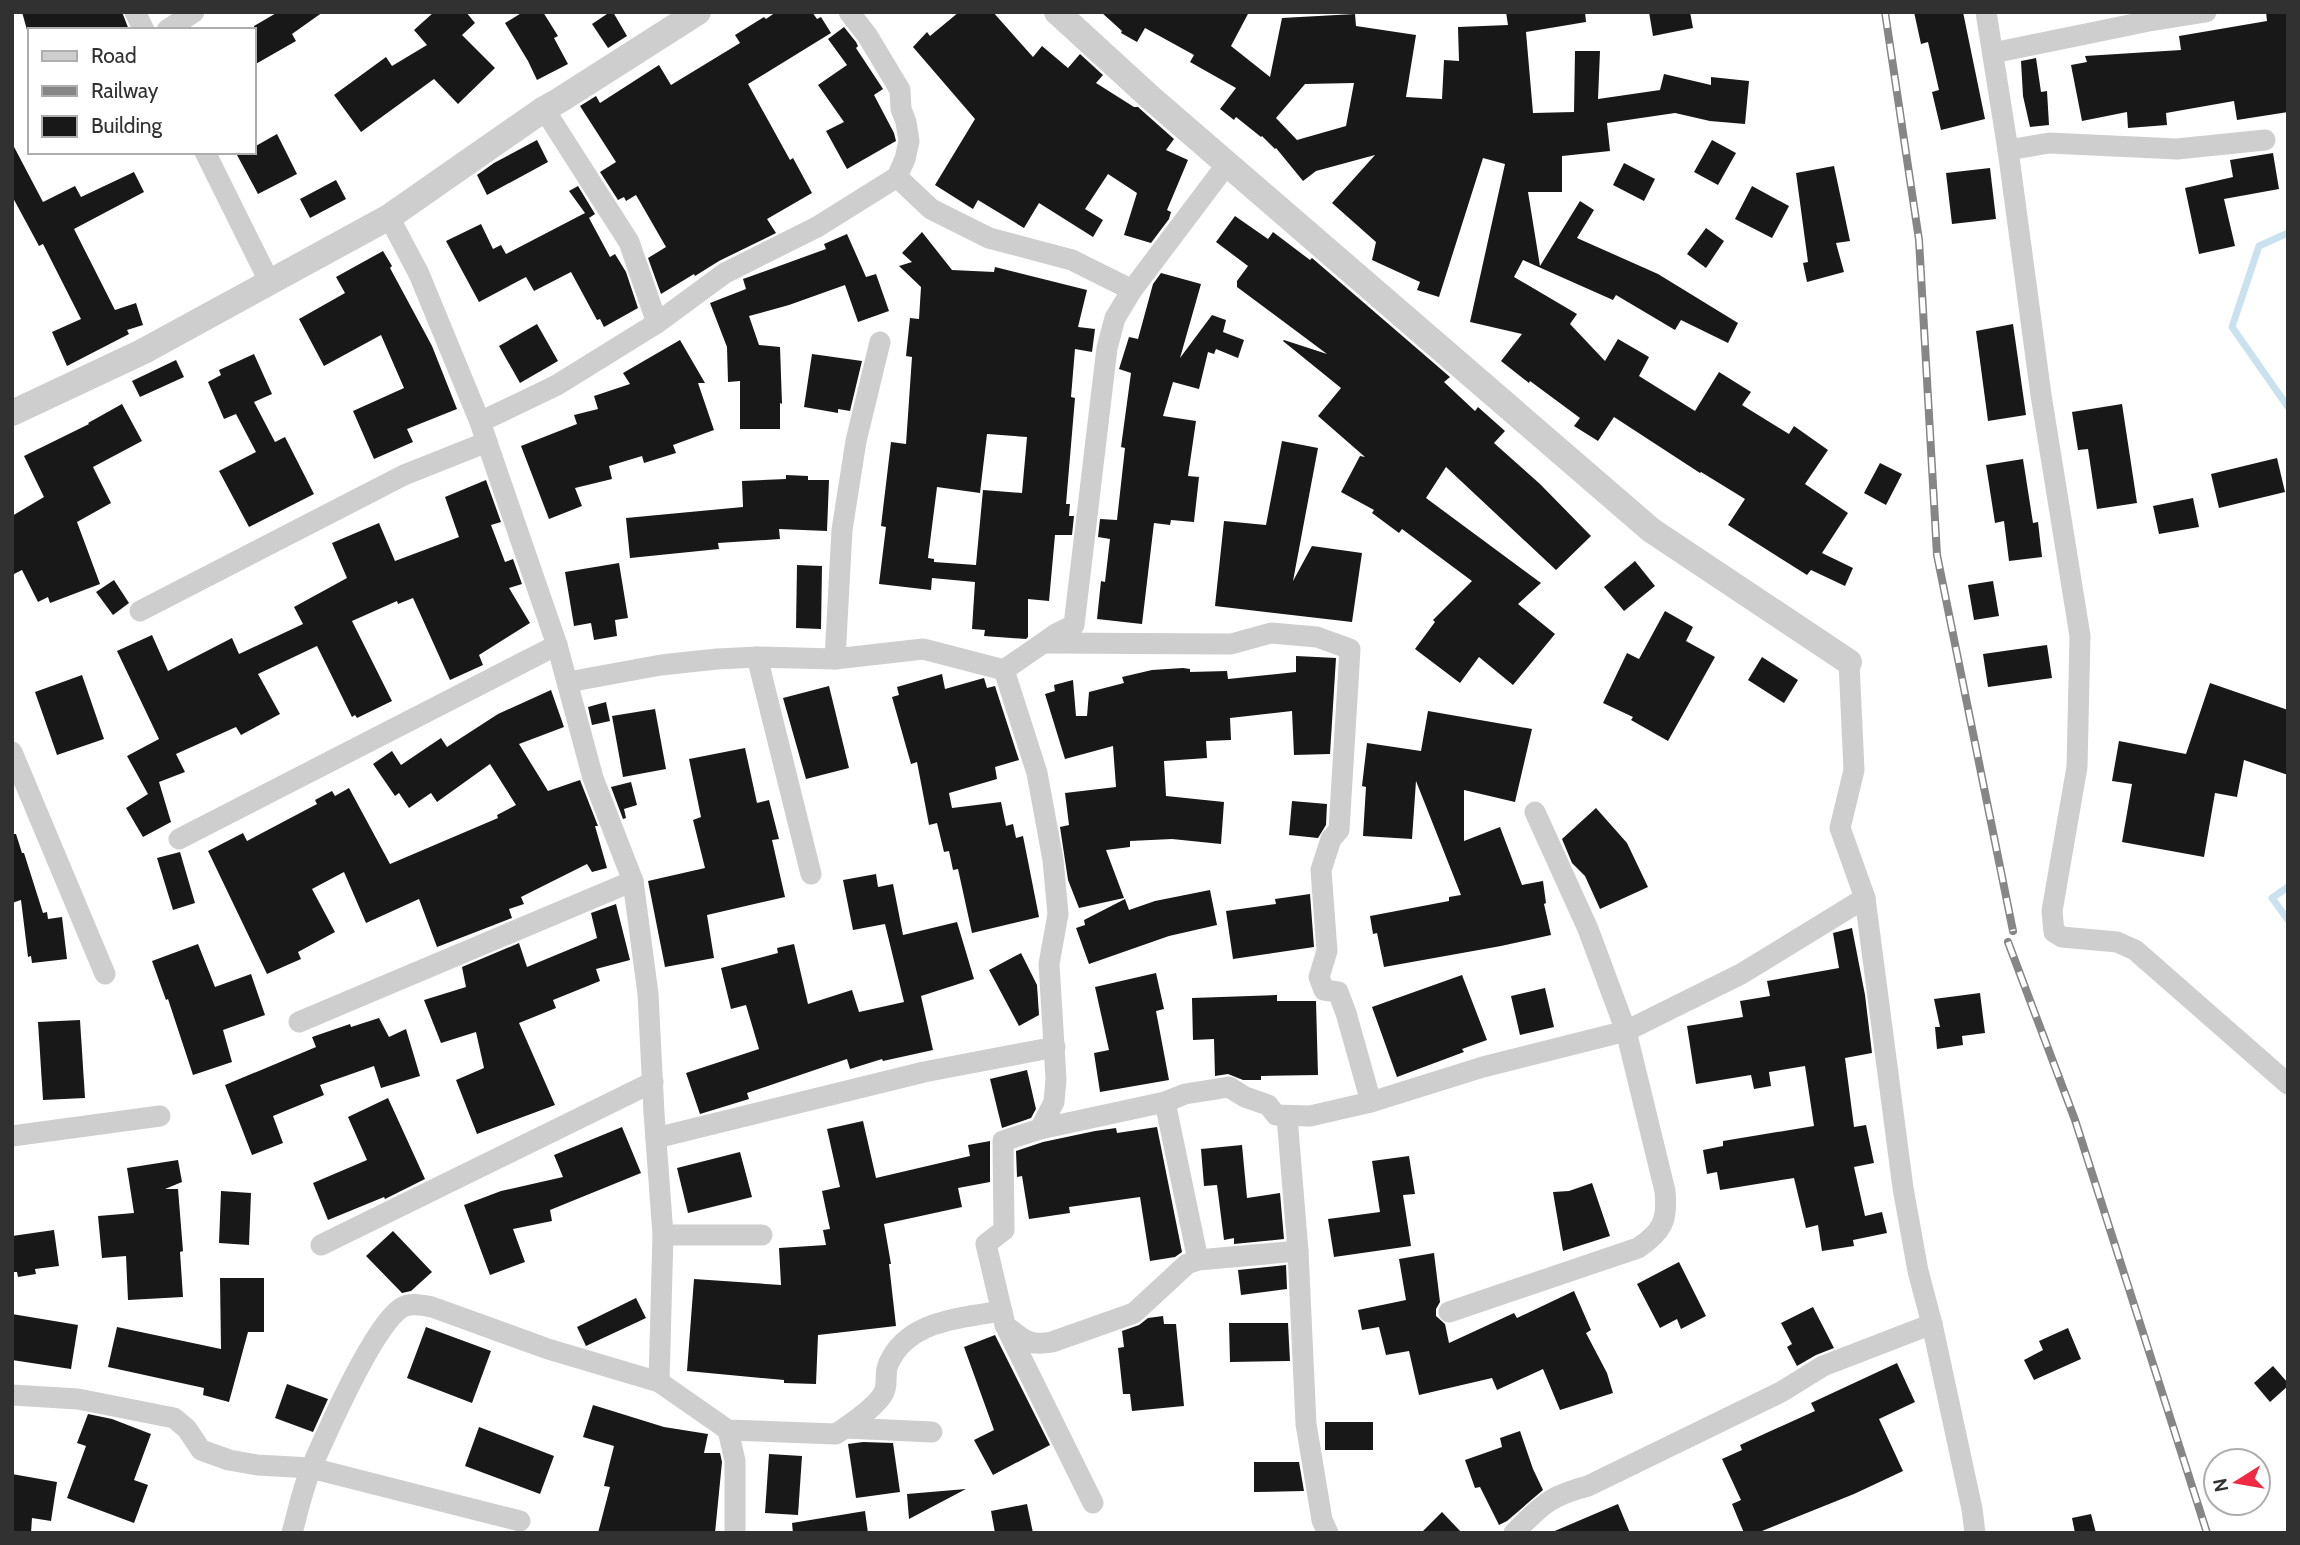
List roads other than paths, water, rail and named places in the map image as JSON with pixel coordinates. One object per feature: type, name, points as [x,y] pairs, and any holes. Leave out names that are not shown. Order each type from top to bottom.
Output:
[{"type":"street","points":[[135,12],[143,28]]},
{"type":"street","points":[[170,28],[194,12]]},
{"type":"street","points":[[12,413],[142,352],[389,217],[544,109],[698,12]]},
{"type":"street","points":[[140,611],[484,432],[657,323],[725,274],[817,227],[897,177],[909,141],[901,110],[900,90],[867,35],[849,12]]},
{"type":"street","points":[[1057,12],[1152,99],[1651,530],[1849,662],[1854,770],[1840,828],[1865,898],[1903,1188],[1918,1272],[1932,1324],[1975,1533]]},
{"type":"street","points":[[1986,12],[2008,150],[2041,395],[2080,636],[2077,768],[2052,911],[2053,932],[2062,937],[2117,942],[2135,950],[2288,1084]]},
{"type":"street","points":[[1993,53],[2148,17],[2206,12]]},
{"type":"street","points":[[544,109],[629,242],[657,323]]},
{"type":"street","points":[[2008,150],[2049,143],[2177,149],[2265,140]]},
{"type":"street","points":[[206,154],[270,283]]},
{"type":"street","points":[[568,682],[661,666],[757,657],[835,659],[923,649],[1004,670],[1074,625],[1107,348],[1115,318],[1132,290],[1227,164]]},
{"type":"street","points":[[897,177],[931,209],[989,238],[1072,260],[1132,290]]},
{"type":"street","points":[[389,217],[419,274],[484,432],[557,645],[593,778],[633,881],[648,994],[663,1235],[660,1382]]},
{"type":"street","points":[[835,659],[842,530],[856,441],[880,342]]},
{"type":"street","points":[[1045,643],[1231,644],[1271,633],[1317,637],[1350,649],[1339,830],[1331,839],[1321,870],[1327,951],[1319,977],[1324,990],[1338,992],[1371,1102]]},
{"type":"street","points":[[179,839],[557,645]]},
{"type":"street","points":[[757,657],[811,874]]},
{"type":"street","points":[[1004,670],[1037,773],[1053,860],[1058,914],[1049,964],[1056,1079],[1054,1102],[1040,1129]]},
{"type":"street","points":[[12,752],[105,974]]},
{"type":"street","points":[[1449,1312],[1638,1248],[1655,1237],[1667,1209],[1626,1031],[1588,929],[1535,812]]},
{"type":"street","points":[[299,1022],[633,881]]},
{"type":"street","points":[[1093,1503],[1004,1318],[986,1244],[1004,1230],[1003,1141],[1040,1129],[1165,1102],[1185,1094],[1229,1087],[1245,1097],[1268,1105],[1276,1115],[1310,1116],[1371,1102],[1483,1067],[1626,1031],[1741,974],[1865,898]]},
{"type":"street","points":[[656,1138],[924,1072],[1055,1047]]},
{"type":"street","points":[[321,1245],[653,1082]]},
{"type":"street","points":[[1054,1102],[1078,1121]]},
{"type":"street","points":[[1165,1102],[1198,1260]]},
{"type":"street","points":[[12,1136],[160,1116]]},
{"type":"street","points":[[1287,1117],[1298,1251],[1306,1424],[1322,1520],[1328,1533]]},
{"type":"street","points":[[663,1235],[762,1235]]},
{"type":"street","points":[[1004,1318],[1024,1342],[1038,1345],[1052,1342],[1134,1313],[1187,1264],[1198,1260],[1298,1251]]},
{"type":"street","points":[[292,1533],[312,1468],[359,1368],[379,1332],[401,1307],[416,1304],[432,1307],[548,1349],[660,1382],[728,1430],[836,1434],[884,1393],[886,1369],[892,1355],[902,1343],[918,1332],[950,1320],[1004,1318]]},
{"type":"street","points":[[1514,1533],[1541,1506],[1561,1493],[1600,1480],[1781,1392],[1823,1366],[1932,1324]]},
{"type":"street","points":[[12,1395],[78,1399],[174,1419],[187,1429],[201,1450],[229,1460],[257,1465],[312,1468],[520,1521]]},
{"type":"street","points":[[845,1428],[932,1432]]},
{"type":"street","points":[[728,1430],[735,1461],[735,1533]]},
{"type":"waterway","points":[[2288,233],[2259,246],[2232,327],[2288,407]]},
{"type":"waterway","points":[[2288,887],[2272,898],[2288,920]]},
{"type":"railway","points":[[1885,12],[1919,240],[1937,555],[2013,931]]},
{"type":"railway","points":[[2008,942],[2075,1120],[2207,1533]]}]
